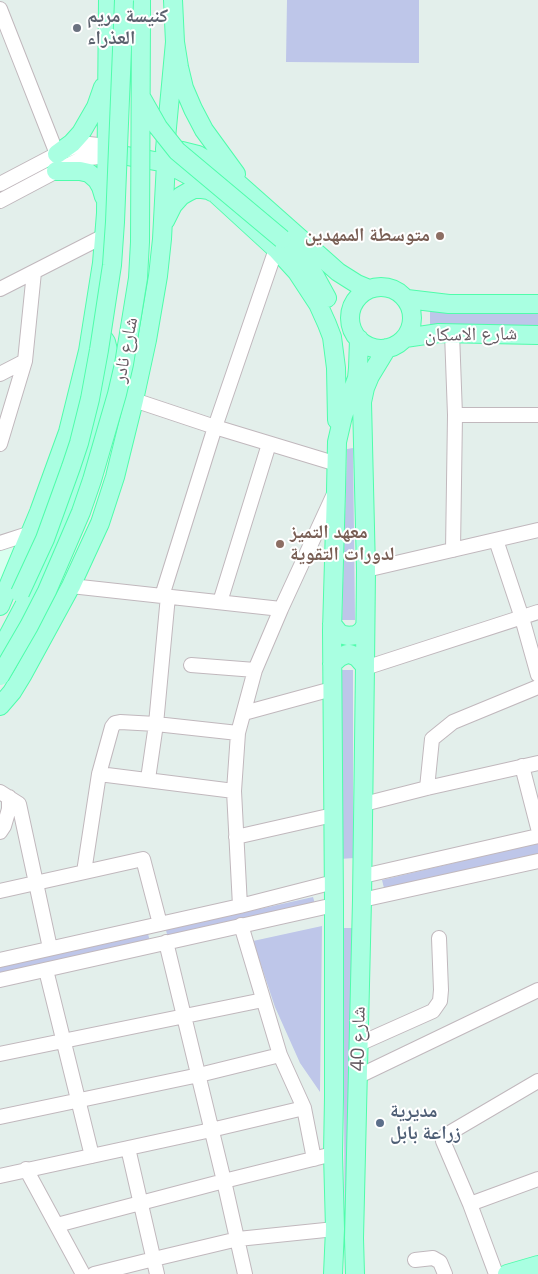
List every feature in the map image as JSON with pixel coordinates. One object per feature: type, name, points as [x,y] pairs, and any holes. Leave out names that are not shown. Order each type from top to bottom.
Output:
[{"type":"main road","points":[[0,606],[31,533],[68,432],[83,378],[88,351],[114,156],[108,65],[108,0]]},
{"type":"main road","name":"شارع نادر","points":[[0,676],[47,591],[81,512],[113,410],[124,364],[138,278],[140,242],[141,0]]},
{"type":"main road","points":[[173,0],[175,42],[184,88],[204,130],[249,192]]},
{"type":"main road","points":[[124,8],[127,61],[133,79],[158,127],[178,151],[279,244]]},
{"type":"main road","name":"شارع نادر","points":[[0,630],[20,593],[45,539],[79,443],[90,399],[110,273],[115,222],[124,8]]},
{"type":"main road","points":[[162,239],[164,154],[175,42]]},
{"type":"main road","points":[[106,212],[102,187],[97,180],[89,173],[57,162],[81,133],[96,107],[102,94],[108,65]]},
{"type":"main road","points":[[114,156],[143,158],[182,151],[198,155],[223,170],[338,272],[357,284],[370,289]]},
{"type":"main road","points":[[164,154],[305,263],[315,276],[331,306],[336,333],[337,442]]},
{"type":"main road","points":[[0,706],[12,692],[23,674],[71,586],[100,522],[115,477],[134,400],[154,305],[163,227],[167,215],[181,196],[194,189],[209,190],[216,194]]},
{"type":"main road","points":[[380,286],[399,292],[407,299],[413,319],[410,329],[400,343],[387,348],[377,348],[367,345],[353,331],[350,321],[351,311],[354,302],[361,294],[380,286]]},
{"type":"main road","name":"شارع الاسكان","points":[[407,299],[449,304],[538,304]]},
{"type":"main road","name":"شارع الاسكان","points":[[405,338],[426,334],[452,333],[538,335]]},
{"type":"main road","points":[[0,651],[47,559],[82,468],[107,362],[108,350],[106,342],[100,338],[95,339],[92,341],[88,351]]},
{"type":"main road","points":[[337,442],[343,416],[356,378],[359,339]]},
{"type":"main road","name":"شارع 40","points":[[355,1274],[354,1238],[363,876],[366,570],[362,402],[370,376],[387,348]]},
{"type":"main road","name":"شارع 40","points":[[332,1274],[335,1229],[333,1154],[334,882],[332,624],[337,442]]},
{"type":"main road","points":[[332,624],[340,634],[348,636],[356,635],[365,626]]},
{"type":"main road","points":[[332,664],[340,656],[347,654],[357,657],[365,667]]},
{"type":"main road","points":[[334,1029],[340,1033],[359,1036]]},
{"type":"main road","points":[[354,1238],[364,1274]]},
{"type":"main road","points":[[507,1274],[538,1265]]},
{"type":"street","points":[[0,9],[57,162]]},
{"type":"street","points":[[0,201],[83,144],[89,144],[114,156]]},
{"type":"street","points":[[0,184],[57,162]]},
{"type":"street","points":[[0,289],[104,236]]},
{"type":"street","points":[[148,779],[156,724],[165,596],[215,427],[279,244]]},
{"type":"street","points":[[0,444],[25,361],[34,272]]},
{"type":"street","points":[[452,333],[455,415],[452,550]]},
{"type":"street","points":[[0,374],[25,361]]},
{"type":"street","points":[[134,400],[337,464]]},
{"type":"street","points":[[455,415],[538,415]]},
{"type":"street","points":[[220,602],[269,444]]},
{"type":"street","points":[[240,906],[234,791],[238,733],[254,670],[336,491]]},
{"type":"street","points":[[366,570],[538,530]]},
{"type":"street","points":[[0,543],[31,533]]},
{"type":"street","points":[[496,540],[522,618],[538,675]]},
{"type":"street","points":[[71,586],[281,609]]},
{"type":"street","points":[[365,667],[538,612]]},
{"type":"street","points":[[191,664],[254,670]]},
{"type":"street","points":[[426,788],[432,739],[453,722],[538,687]]},
{"type":"street","points":[[244,713],[332,689]]},
{"type":"street","points":[[84,872],[99,774],[112,727],[115,723],[156,724],[238,733]]},
{"type":"street","points":[[364,804],[538,763]]},
{"type":"street","points":[[522,766],[538,828]]},
{"type":"street","points":[[99,774],[234,791]]},
{"type":"street","points":[[0,832],[4,826],[9,809],[4,795]]},
{"type":"street","points":[[4,795],[19,804],[50,948]]},
{"type":"street","points":[[236,837],[333,815]]},
{"type":"street","points":[[363,876],[538,836]]},
{"type":"street","points":[[0,891],[143,859],[156,934],[161,944],[184,1016],[245,1274]]},
{"type":"street","points":[[362,900],[538,860]]},
{"type":"street","points":[[0,960],[240,906],[334,882]]},
{"type":"street","points":[[0,980],[334,905]]},
{"type":"street","points":[[241,925],[280,1055],[304,1108],[314,1159]]},
{"type":"street","points":[[359,1036],[433,1011],[440,1001],[441,990],[439,938]]},
{"type":"street","points":[[46,970],[92,1156]]},
{"type":"street","points":[[359,1076],[538,990]]},
{"type":"street","points":[[0,1054],[263,1000]]},
{"type":"street","points":[[0,1118],[199,1075],[280,1055]]},
{"type":"street","points":[[496,1274],[470,1204],[443,1141],[444,1138],[538,1081]]},
{"type":"street","points":[[0,1176],[304,1108]]},
{"type":"street","points":[[128,1148],[157,1274]]},
{"type":"street","points":[[57,1225],[333,1154]]},
{"type":"street","points":[[26,1169],[83,1274]]},
{"type":"street","points":[[470,1204],[538,1179]]},
{"type":"street","points":[[94,1274],[238,1239],[335,1229]]},
{"type":"street","points":[[415,1260],[433,1258],[440,1262],[445,1274]]},
{"type":"shaded area","points":[[287,0],[419,0],[419,63],[286,62]]},
{"type":"shaded area","points":[[430,310],[538,310],[538,327],[430,327]]},
{"type":"shaded area","points":[[353,448],[355,620],[342,620],[347,449]]},
{"type":"shaded area","points":[[34,530],[0,598],[0,545]]},
{"type":"shaded area","points":[[341,670],[353,670],[353,836],[355,858],[339,859],[342,834]]},
{"type":"shaded area","points":[[538,843],[538,856],[385,892],[382,880]]},
{"type":"shaded area","points":[[313,897],[316,907],[169,943],[166,930]]},
{"type":"shaded area","points":[[322,926],[320,1092],[300,1063],[275,1007],[253,941]]},
{"type":"shaded area","points":[[343,928],[352,928],[353,1274],[345,1274]]},
{"type":"shaded area","points":[[148,934],[151,945],[0,976],[0,967]]},
{"type":"place","name":"كنيسة مريم العذراء","points":[[77,28]]},
{"type":"place","name":"متوسطة الممهدين","points":[[440,236]]},
{"type":"place","name":"معهد التميز لدورات التقوية","points":[[280,544]]},
{"type":"place","name":"مديرية زراعة بابل","points":[[380,1123]]}]
